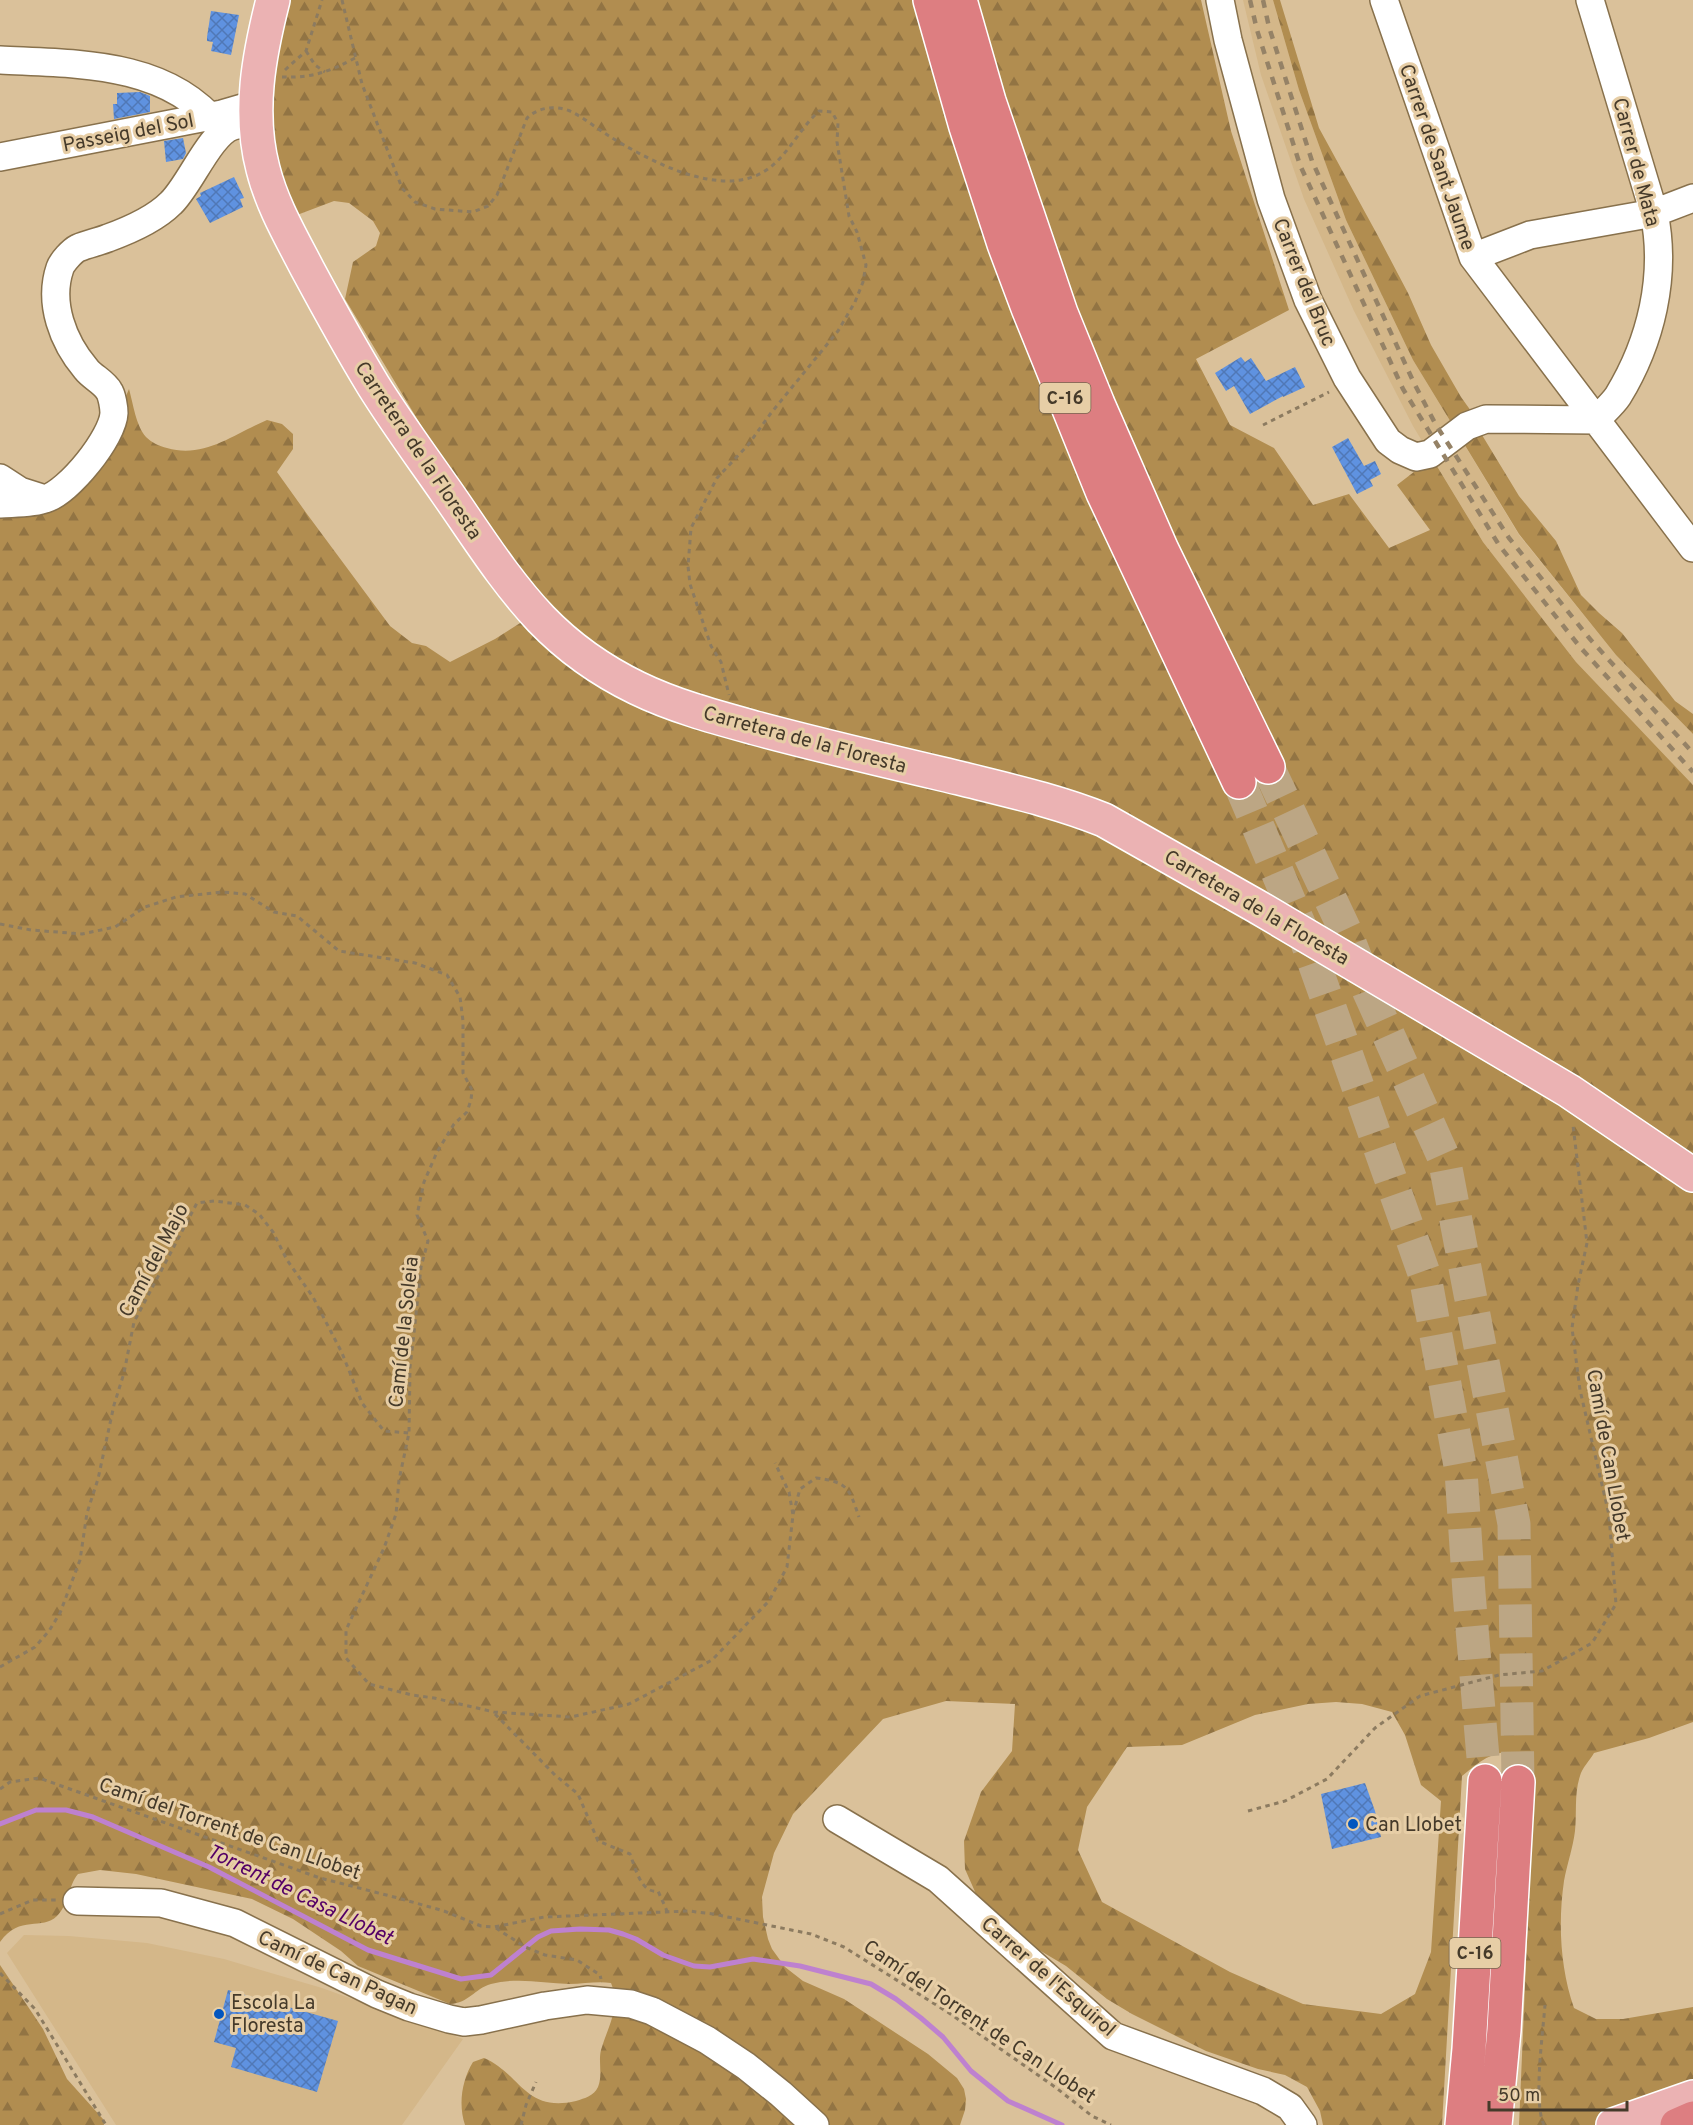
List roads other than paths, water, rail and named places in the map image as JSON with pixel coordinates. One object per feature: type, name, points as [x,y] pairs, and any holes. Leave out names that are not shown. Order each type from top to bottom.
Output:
[{"type":"highway","name":"C-16","points":[[930,0],[966,126],[1004,244],[1028,308],[1103,493],[1239,782]]},
{"type":"highway","name":"C-16","points":[[960,0],[989,101],[1053,291],[1074,344],[1162,550],[1268,767]]},
{"type":"highway","name":"C-16","points":[[1462,2125],[1469,2049],[1485,1781]]},
{"type":"highway","name":"C-16","points":[[1494,2125],[1504,2030],[1518,1782]]},
{"type":"highway","points":[[1677,2125],[1693,2118]]},
{"type":"main road","name":"Carretera de la Floresta","points":[[273,0],[260,58],[256,114],[260,158],[272,197],[286,229],[333,318],[374,387],[511,584],[558,636],[596,665],[659,698],[744,724],[984,784],[1082,811],[1104,820],[1256,906],[1569,1091],[1693,1175]]},
{"type":"main road","points":[[1613,2125],[1693,2097]]},
{"type":"street","name":"Carrer del Bruc","points":[[1220,0],[1228,40],[1271,199],[1308,300],[1350,382],[1388,441],[1400,450],[1416,457],[1430,454],[1467,426],[1486,419],[1596,420]]},
{"type":"street","name":"Carrer de Sant Jaume","points":[[1384,0],[1473,257],[1596,420],[1688,533]]},
{"type":"street","name":"Carrer de Mata","points":[[1590,0],[1654,213],[1659,259],[1656,295],[1648,331],[1617,398],[1596,420]]},
{"type":"street","points":[[0,60],[126,71],[176,90],[198,103],[217,124],[213,142],[179,194],[160,212],[108,238],[75,249],[60,266],[56,292],[59,323],[70,349],[87,371],[110,391],[114,413],[93,458],[77,476],[53,494],[0,504]]},
{"type":"street","name":"Passeig del Sol","points":[[0,157],[217,124],[232,126],[256,114]]},
{"type":"street","points":[[1473,257],[1530,235],[1654,213],[1693,198]]},
{"type":"street","points":[[0,478],[20,491],[53,494]]},
{"type":"street","name":"Carrer de l'Esquirol","points":[[837,1819],[938,1878],[1113,2037],[1263,2091],[1290,2107],[1303,2125]]},
{"type":"street","name":"Camí de Can Pagan","points":[[76,1901],[161,1903],[235,1923],[377,1994],[409,2007],[464,2022],[587,2000],[631,2004],[652,2011],[707,2040],[746,2066],[815,2125]]},
{"type":"waterway","name":"Torrent de Casa Llobet","points":[[0,1824],[36,1810],[66,1810],[93,1817],[209,1867],[368,1950],[461,1979],[491,1975],[538,1937],[551,1931],[580,1929],[609,1930],[623,1934],[663,1955],[694,1966],[710,1967],[753,1959],[800,1966],[871,1984],[921,2018],[943,2037],[971,2071],[1008,2101],[1062,2125]]},
{"type":"tunnel","points":[[1268,767],[1345,930],[1369,992],[1444,1158],[1514,1524],[1518,1782]]},
{"type":"tunnel","points":[[1239,782],[1306,940],[1425,1276],[1461,1471],[1485,1781]]},
{"type":"railway","points":[[1250,0],[1257,30],[1300,165],[1403,389],[1499,545],[1580,647],[1693,772]]},
{"type":"railway","points":[[1263,0],[1269,27],[1312,161],[1414,383],[1436,425],[1509,538],[1590,639],[1693,753]]},
{"type":"place","name":"Can Llobet","points":[[1353,1824]]},
{"type":"place","name":"Escola La Floresta","points":[[219,2014]]}]
